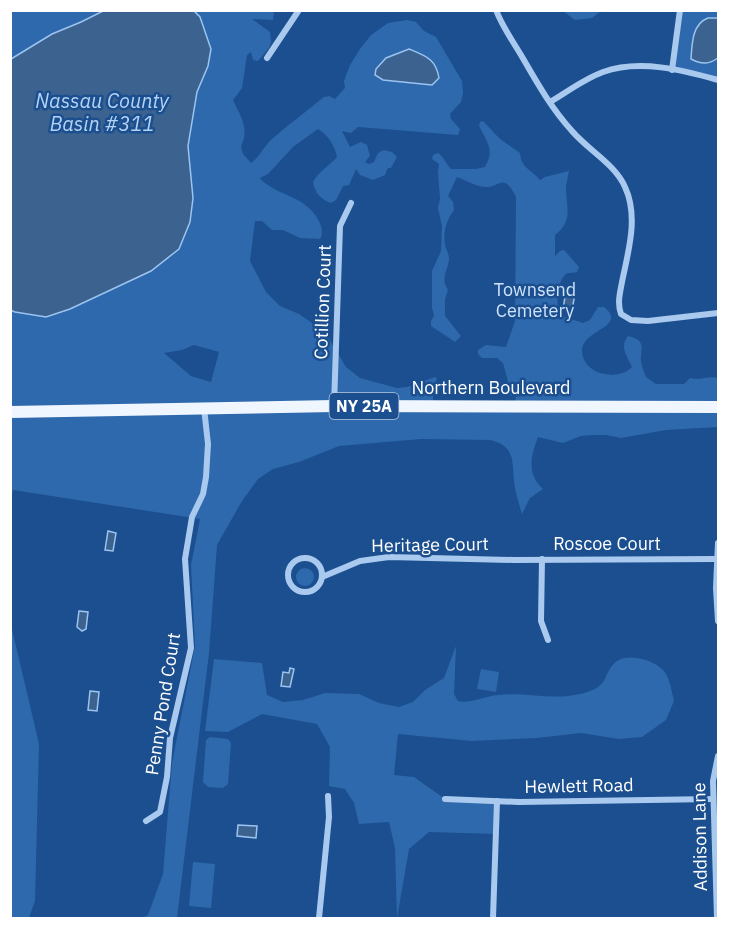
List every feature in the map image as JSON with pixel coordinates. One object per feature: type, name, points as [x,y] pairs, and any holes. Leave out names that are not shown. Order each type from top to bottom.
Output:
[{"type":"main road","name":"Northern Boulevard","points":[[10,412],[334,406],[718,407]]},
{"type":"street","points":[[267,58],[299,10]]},
{"type":"street","points":[[496,10],[502,25],[550,102],[572,131],[616,173],[626,189],[631,204],[632,222],[620,296],[621,314],[631,320],[648,321],[718,313]]},
{"type":"street","points":[[672,70],[680,10]]},
{"type":"street","points":[[550,102],[584,81],[612,69],[627,66],[672,70],[718,80]]},
{"type":"street","name":"Cotillion Court","points":[[334,406],[340,226],[351,203]]},
{"type":"street","name":"Penny Pond Court","points":[[146,820],[160,812],[164,797],[170,738],[191,648],[185,559],[192,517],[203,494],[206,477],[208,444],[204,408]]},
{"type":"street","points":[[718,543],[716,588],[718,621]]},
{"type":"street","name":"Heritage Court","points":[[322,577],[319,566],[305,558],[295,562],[289,571],[289,582],[296,590],[307,592],[316,588],[322,577],[360,561],[389,556],[542,559]]},
{"type":"street","name":"Roscoe Court","points":[[548,639],[541,621],[542,559],[717,559]]},
{"type":"street","name":"Addison Lane","points":[[717,918],[713,781],[718,756]]},
{"type":"street","points":[[319,918],[329,817],[328,796]]},
{"type":"street","name":"Hewlett Road","points":[[445,799],[497,801],[713,799]]},
{"type":"street","points":[[493,918],[497,801]]},
{"type":"green space","points":[[10,11],[103,11],[52,34],[11,59]]},
{"type":"green space","name":"Townsend Cemetery","points":[[194,11],[274,11],[273,20],[252,19],[270,32],[271,42],[258,61],[253,60],[251,52],[247,55],[242,88],[233,100],[244,128],[244,140],[241,146],[243,154],[251,163],[272,139],[324,97],[329,96],[335,99],[345,88],[344,81],[350,65],[360,49],[371,35],[388,23],[407,20],[416,22],[424,31],[436,37],[462,81],[461,102],[450,114],[451,119],[460,129],[458,135],[358,127],[351,133],[342,131],[350,147],[361,142],[367,145],[370,156],[365,162],[369,164],[374,162],[378,153],[384,150],[392,152],[397,157],[385,175],[373,180],[360,175],[356,169],[349,185],[343,186],[336,200],[331,203],[319,195],[313,182],[337,157],[330,141],[318,129],[293,147],[268,174],[260,178],[269,186],[308,207],[321,225],[322,235],[320,239],[300,238],[283,230],[272,230],[262,221],[255,221],[250,261],[266,292],[280,306],[299,314],[325,332],[346,367],[360,378],[397,388],[407,387],[435,377],[437,388],[433,395],[433,405],[515,405],[516,396],[511,396],[503,390],[508,381],[503,363],[497,358],[482,358],[478,354],[478,350],[486,345],[506,347],[515,321],[516,197],[508,185],[501,183],[485,187],[457,177],[448,196],[453,202],[454,210],[447,222],[444,236],[449,255],[445,278],[448,290],[445,299],[445,316],[461,336],[455,342],[431,326],[434,316],[432,271],[441,251],[442,226],[438,208],[439,164],[432,159],[433,155],[440,154],[451,169],[485,167],[490,151],[479,126],[483,121],[500,139],[520,153],[525,165],[540,180],[569,171],[566,186],[568,212],[565,224],[555,235],[555,256],[564,250],[579,267],[577,272],[565,274],[562,279],[558,294],[558,310],[565,317],[583,323],[590,320],[598,307],[604,307],[611,319],[584,344],[582,351],[589,366],[603,374],[619,374],[626,371],[632,367],[625,352],[625,340],[628,336],[637,339],[642,346],[641,362],[646,377],[656,384],[684,384],[690,378],[718,378],[718,427],[666,430],[621,438],[606,435],[581,436],[563,443],[538,437],[533,451],[532,471],[543,489],[530,498],[522,514],[515,489],[511,455],[504,446],[490,440],[421,439],[339,446],[299,462],[273,469],[258,479],[242,501],[217,545],[209,653],[177,918],[141,918],[148,915],[163,874],[172,763],[195,646],[191,565],[200,519],[13,490],[11,496],[11,310],[15,312],[193,198],[188,146],[197,92],[208,66],[200,18]],"holes":[[[194,345],[219,352],[211,382],[191,376],[164,353]]]},
{"type":"green space","points":[[563,11],[601,11],[592,18],[575,20]]},
{"type":"green space","points":[[680,11],[718,11],[718,80],[672,70]]},
{"type":"green space","points":[[305,568],[311,571],[314,577],[311,583],[305,586],[299,583],[296,577],[299,571]]},
{"type":"green space","points":[[11,625],[39,744],[35,901],[29,918],[11,918]]},
{"type":"green space","points":[[456,646],[454,694],[458,701],[510,694],[566,696],[578,694],[600,685],[617,661],[635,658],[648,661],[664,671],[674,701],[666,720],[642,737],[619,739],[581,733],[472,741],[398,734],[394,775],[414,777],[445,799],[497,801],[496,834],[429,832],[409,849],[397,918],[395,848],[389,822],[359,824],[354,803],[345,789],[329,786],[330,747],[317,724],[262,714],[228,732],[205,731],[214,659],[262,663],[267,695],[283,702],[303,700],[325,693],[359,694],[379,703],[399,707],[413,702],[425,690],[444,678]]},
{"type":"green space","points":[[481,669],[499,672],[496,692],[477,689]]},
{"type":"green space","points":[[210,737],[228,739],[231,743],[228,784],[223,788],[208,787],[203,782],[206,740]]},
{"type":"green space","points":[[193,862],[215,864],[211,908],[189,906]]},
{"type":"water","name":"Nassau County Basin #311","points":[[103,11],[194,11],[200,17],[211,49],[208,66],[197,92],[188,146],[193,198],[190,222],[179,249],[151,271],[70,309],[46,317],[15,312],[10,310],[11,59],[52,34]]},
{"type":"water","points":[[708,18],[718,18],[718,58],[702,63],[691,59],[693,41],[699,25]]},
{"type":"water","points":[[409,49],[433,62],[439,78],[432,85],[383,80],[375,75],[376,69],[386,58]]},
{"type":"water","points":[[566,291],[575,293],[572,311],[563,309]]},
{"type":"water","points":[[108,531],[116,533],[113,551],[105,550]]},
{"type":"water","points":[[79,611],[88,612],[86,629],[82,631],[77,627]]},
{"type":"water","points":[[290,668],[294,669],[290,687],[281,686],[283,672],[289,673]]},
{"type":"water","points":[[90,691],[99,692],[97,711],[88,710]]},
{"type":"water","points":[[238,825],[257,826],[256,838],[237,836]]}]
